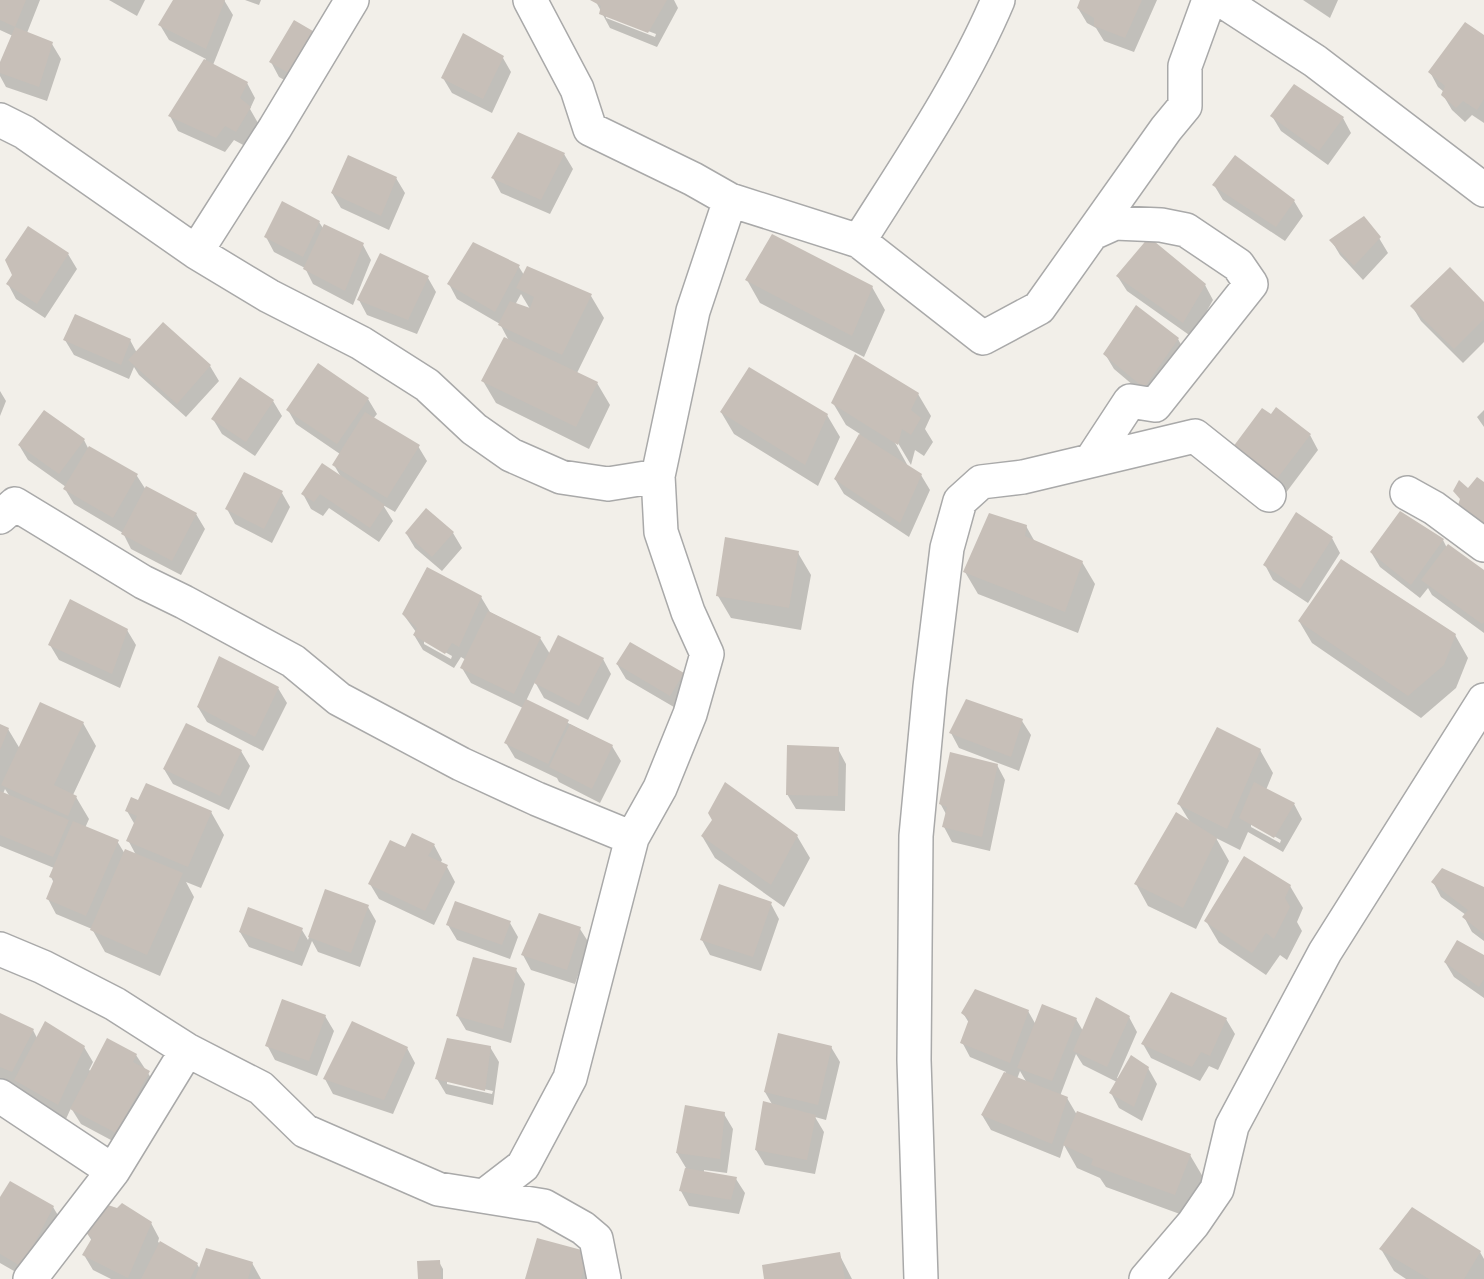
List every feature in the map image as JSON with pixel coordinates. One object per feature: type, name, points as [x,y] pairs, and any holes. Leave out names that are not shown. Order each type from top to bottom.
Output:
[{"type":"street","points":[[195,252],[276,128],[352,0]]},
{"type":"street","points":[[530,0],[577,89],[590,129],[693,179],[730,200],[859,241],[983,338],[1039,308],[1166,129],[1185,106],[1185,66],[1209,0]]},
{"type":"street","points":[[859,241],[934,121],[987,26],[998,0]]},
{"type":"street","points":[[1221,0],[1315,61],[1484,190]]},
{"type":"street","points":[[0,120],[24,132],[195,252],[269,296],[361,343],[428,385],[474,429],[511,455],[561,477],[596,483],[608,484],[658,476]]},
{"type":"street","points":[[484,1196],[523,1166],[570,1078],[632,838],[660,788],[690,714],[707,654],[688,612],[661,532],[658,476],[693,311],[730,200]]},
{"type":"street","points":[[1092,459],[1130,401],[1155,405],[1251,284],[1238,265],[1186,230],[1161,225],[1115,223],[1095,232]]},
{"type":"street","points":[[921,1279],[914,1059],[916,836],[946,548],[960,501],[981,482],[1023,477],[1195,436],[1269,495]]},
{"type":"street","points":[[1407,493],[1434,508],[1484,545]]},
{"type":"street","points":[[5,506],[293,662],[349,705],[472,769],[537,799],[632,838]]},
{"type":"street","points":[[1146,1279],[1193,1224],[1217,1189],[1232,1126],[1301,995],[1484,700]]},
{"type":"street","points":[[0,949],[43,967],[115,1004],[187,1050],[261,1088],[305,1131],[438,1189],[544,1206],[584,1228],[596,1239],[604,1279]]},
{"type":"street","points":[[30,1279],[112,1171],[187,1050]]},
{"type":"street","points":[[0,1096],[112,1171]]},
{"type":"building","points":[[0,0],[26,0],[15,27],[0,20]]},
{"type":"building","points":[[173,0],[225,0],[206,49],[158,25]]},
{"type":"building","points":[[590,0],[667,0],[648,33],[599,14],[601,6]]},
{"type":"building","points":[[1080,0],[1142,0],[1125,38],[1094,26],[1094,18],[1077,8]]},
{"type":"building","points":[[294,20],[318,34],[296,77],[269,62]]},
{"type":"building","points":[[1465,22],[1484,35],[1484,99],[1477,110],[1463,101],[1456,108],[1441,95],[1445,86],[1428,72]]},
{"type":"building","points":[[15,27],[53,42],[39,87],[0,73],[0,62]]},
{"type":"building","points":[[463,33],[504,56],[483,99],[441,78]]},
{"type":"building","points":[[204,59],[248,82],[240,98],[251,107],[236,132],[225,126],[216,138],[168,116]]},
{"type":"building","points":[[1294,84],[1344,117],[1319,151],[1270,116]]},
{"type":"building","points":[[518,132],[565,153],[541,200],[491,178]]},
{"type":"building","points":[[348,155],[397,177],[381,216],[331,193]]},
{"type":"building","points":[[1235,155],[1295,200],[1276,227],[1212,185]]},
{"type":"building","points":[[282,201],[320,221],[303,257],[264,237]]},
{"type":"building","points":[[1364,216],[1381,237],[1354,266],[1329,240]]},
{"type":"building","points":[[324,224],[364,243],[345,291],[303,269]]},
{"type":"building","points":[[28,226],[69,253],[37,304],[6,284],[12,275],[5,260]]},
{"type":"building","points":[[772,234],[873,286],[852,336],[745,280]]},
{"type":"building","points":[[1149,237],[1206,284],[1183,323],[1116,276]]},
{"type":"building","points":[[473,242],[520,265],[495,312],[447,284]]},
{"type":"building","points":[[380,253],[429,276],[408,320],[357,300]]},
{"type":"building","points":[[527,266],[592,294],[562,355],[498,325],[510,301],[530,308],[534,297],[516,288]]},
{"type":"building","points":[[1450,267],[1484,302],[1484,319],[1454,349],[1410,306]]},
{"type":"building","points":[[1136,305],[1179,338],[1144,388],[1103,354]]},
{"type":"building","points":[[75,314],[131,339],[121,365],[63,340]]},
{"type":"building","points":[[163,322],[211,365],[177,404],[128,360]]},
{"type":"building","points":[[504,337],[598,382],[576,427],[481,381]]},
{"type":"building","points":[[855,354],[919,393],[911,410],[921,418],[911,435],[902,429],[898,445],[831,403]]},
{"type":"building","points":[[318,363],[369,398],[337,444],[286,410]]},
{"type":"building","points":[[749,367],[828,414],[805,465],[720,412]]},
{"type":"building","points":[[240,377],[274,400],[246,442],[211,419]]},
{"type":"building","points":[[1276,407],[1311,434],[1273,484],[1230,451],[1262,408],[1271,414]]},
{"type":"building","points":[[44,410],[85,439],[59,474],[18,445]]},
{"type":"building","points":[[365,412],[420,445],[387,498],[332,465]]},
{"type":"building","points":[[859,434],[922,474],[900,523],[834,479]]},
{"type":"building","points":[[89,446],[138,474],[113,518],[63,489]]},
{"type":"building","points":[[322,463],[385,505],[370,528],[320,494],[314,502],[301,494]]},
{"type":"building","points":[[244,472],[283,491],[264,529],[225,509]]},
{"type":"building","points":[[1477,477],[1484,482],[1484,524],[1458,505],[1460,499],[1453,491],[1459,480],[1468,488]]},
{"type":"building","points":[[146,486],[197,513],[172,561],[121,534]]},
{"type":"building","points":[[426,508],[454,532],[432,557],[405,533]]},
{"type":"building","points":[[1400,511],[1444,539],[1411,585],[1370,552]]},
{"type":"building","points":[[1296,512],[1333,537],[1300,589],[1263,565]]},
{"type":"building","points":[[989,513],[1027,525],[1025,536],[1083,561],[1065,612],[963,572]]},
{"type":"building","points":[[725,537],[799,551],[789,608],[716,596]]},
{"type":"building","points":[[1448,544],[1484,570],[1484,622],[1482,624],[1421,580]]},
{"type":"building","points":[[1341,559],[1456,634],[1444,665],[1408,696],[1298,621]]},
{"type":"building","points":[[427,567],[482,596],[459,647],[452,643],[445,654],[413,635],[417,628],[402,614]]},
{"type":"building","points":[[70,599],[128,629],[112,674],[48,645]]},
{"type":"building","points":[[488,611],[541,637],[514,694],[460,668]]},
{"type":"building","points":[[558,635],[604,658],[579,706],[534,683]]},
{"type":"building","points":[[630,642],[684,673],[670,696],[616,664]]},
{"type":"building","points":[[219,656],[279,687],[255,737],[197,707]]},
{"type":"building","points":[[526,699],[569,720],[548,764],[504,743]]},
{"type":"building","points":[[966,699],[1023,719],[1011,757],[949,733]]},
{"type":"building","points":[[40,702],[84,722],[54,785],[77,796],[68,816],[1,785]]},
{"type":"building","points":[[186,723],[242,750],[220,796],[163,769]]},
{"type":"building","points":[[0,724],[9,728],[0,750]]},
{"type":"building","points":[[570,724],[613,745],[592,789],[549,767]]},
{"type":"building","points":[[1217,727],[1261,749],[1227,829],[1177,804]]},
{"type":"building","points":[[787,745],[839,747],[838,796],[786,795]]},
{"type":"building","points":[[950,752],[998,764],[982,837],[942,827],[947,807],[939,804]]},
{"type":"building","points":[[725,782],[798,835],[771,885],[701,836],[712,820],[708,813]]},
{"type":"building","points":[[1254,782],[1295,803],[1274,838],[1239,818]]},
{"type":"building","points":[[146,783],[212,811],[188,867],[126,841],[137,816],[125,811],[131,797],[138,800]]},
{"type":"building","points":[[0,791],[69,820],[53,857],[0,835]]},
{"type":"building","points":[[1176,812],[1217,838],[1183,908],[1134,884]]},
{"type":"building","points":[[73,821],[119,840],[86,916],[46,899],[54,879],[49,877]]},
{"type":"building","points":[[412,833],[435,844],[428,856],[448,865],[425,911],[368,884],[390,840],[405,847]]},
{"type":"building","points":[[125,849],[183,873],[147,955],[90,930]]},
{"type":"building","points":[[1244,856],[1291,885],[1285,898],[1290,907],[1274,939],[1266,933],[1252,953],[1204,921]]},
{"type":"building","points":[[1442,868],[1484,887],[1484,934],[1462,917],[1468,910],[1431,882]]},
{"type":"building","points":[[719,884],[772,902],[753,957],[700,940]]},
{"type":"building","points":[[325,889],[369,905],[351,953],[308,937]]},
{"type":"building","points":[[455,901],[511,921],[502,945],[446,925]]},
{"type":"building","points":[[248,907],[303,928],[294,952],[239,932]]},
{"type":"building","points":[[539,913],[581,927],[567,970],[521,955]]},
{"type":"building","points":[[1457,940],[1484,955],[1484,979],[1479,987],[1444,962]]},
{"type":"building","points":[[473,957],[517,968],[503,1029],[456,1016]]},
{"type":"building","points":[[975,989],[1029,1010],[1010,1063],[960,1043],[969,1019],[961,1013]]},
{"type":"building","points":[[1171,992],[1227,1018],[1210,1056],[1201,1052],[1192,1067],[1141,1044]]},
{"type":"building","points":[[1096,997],[1130,1016],[1107,1067],[1073,1051]]},
{"type":"building","points":[[282,999],[326,1015],[309,1061],[265,1046]]},
{"type":"building","points":[[1042,1004],[1077,1018],[1052,1081],[1017,1068]]},
{"type":"building","points":[[0,1013],[34,1029],[12,1072],[0,1067]]},
{"type":"building","points":[[45,1021],[85,1046],[58,1105],[14,1080]]},
{"type":"building","points":[[352,1021],[408,1047],[384,1100],[323,1079]]},
{"type":"building","points":[[778,1033],[832,1046],[818,1105],[764,1092]]},
{"type":"building","points":[[107,1038],[137,1054],[133,1062],[150,1071],[116,1133],[70,1109]]},
{"type":"building","points":[[447,1038],[491,1046],[485,1091],[435,1079]]},
{"type":"building","points":[[1131,1055],[1149,1067],[1134,1107],[1109,1093]]},
{"type":"building","points":[[1004,1072],[1068,1097],[1052,1144],[981,1115]]},
{"type":"building","points":[[763,1101],[816,1115],[807,1160],[755,1150]]},
{"type":"building","points":[[685,1105],[725,1112],[720,1159],[676,1153]]},
{"type":"building","points":[[1077,1111],[1191,1154],[1175,1195],[1091,1165],[1093,1159],[1063,1145]]},
{"type":"building","points":[[685,1168],[737,1177],[731,1200],[679,1191]]},
{"type":"building","points":[[10,1181],[54,1206],[22,1267],[0,1254],[0,1197]]},
{"type":"building","points":[[102,1203],[117,1208],[122,1203],[152,1222],[128,1278],[82,1255],[92,1238],[83,1230]]},
{"type":"building","points":[[1412,1207],[1481,1251],[1464,1279],[1429,1279],[1379,1249]]},
{"type":"building","points":[[537,1238],[589,1252],[581,1279],[525,1279]]},
{"type":"building","points":[[160,1241],[198,1263],[190,1279],[141,1279]]},
{"type":"building","points":[[206,1248],[253,1262],[248,1279],[195,1279]]},
{"type":"building","points":[[840,1252],[845,1279],[764,1279],[762,1265]]},
{"type":"building","points":[[440,1260],[441,1279],[418,1279],[417,1261]]}]
